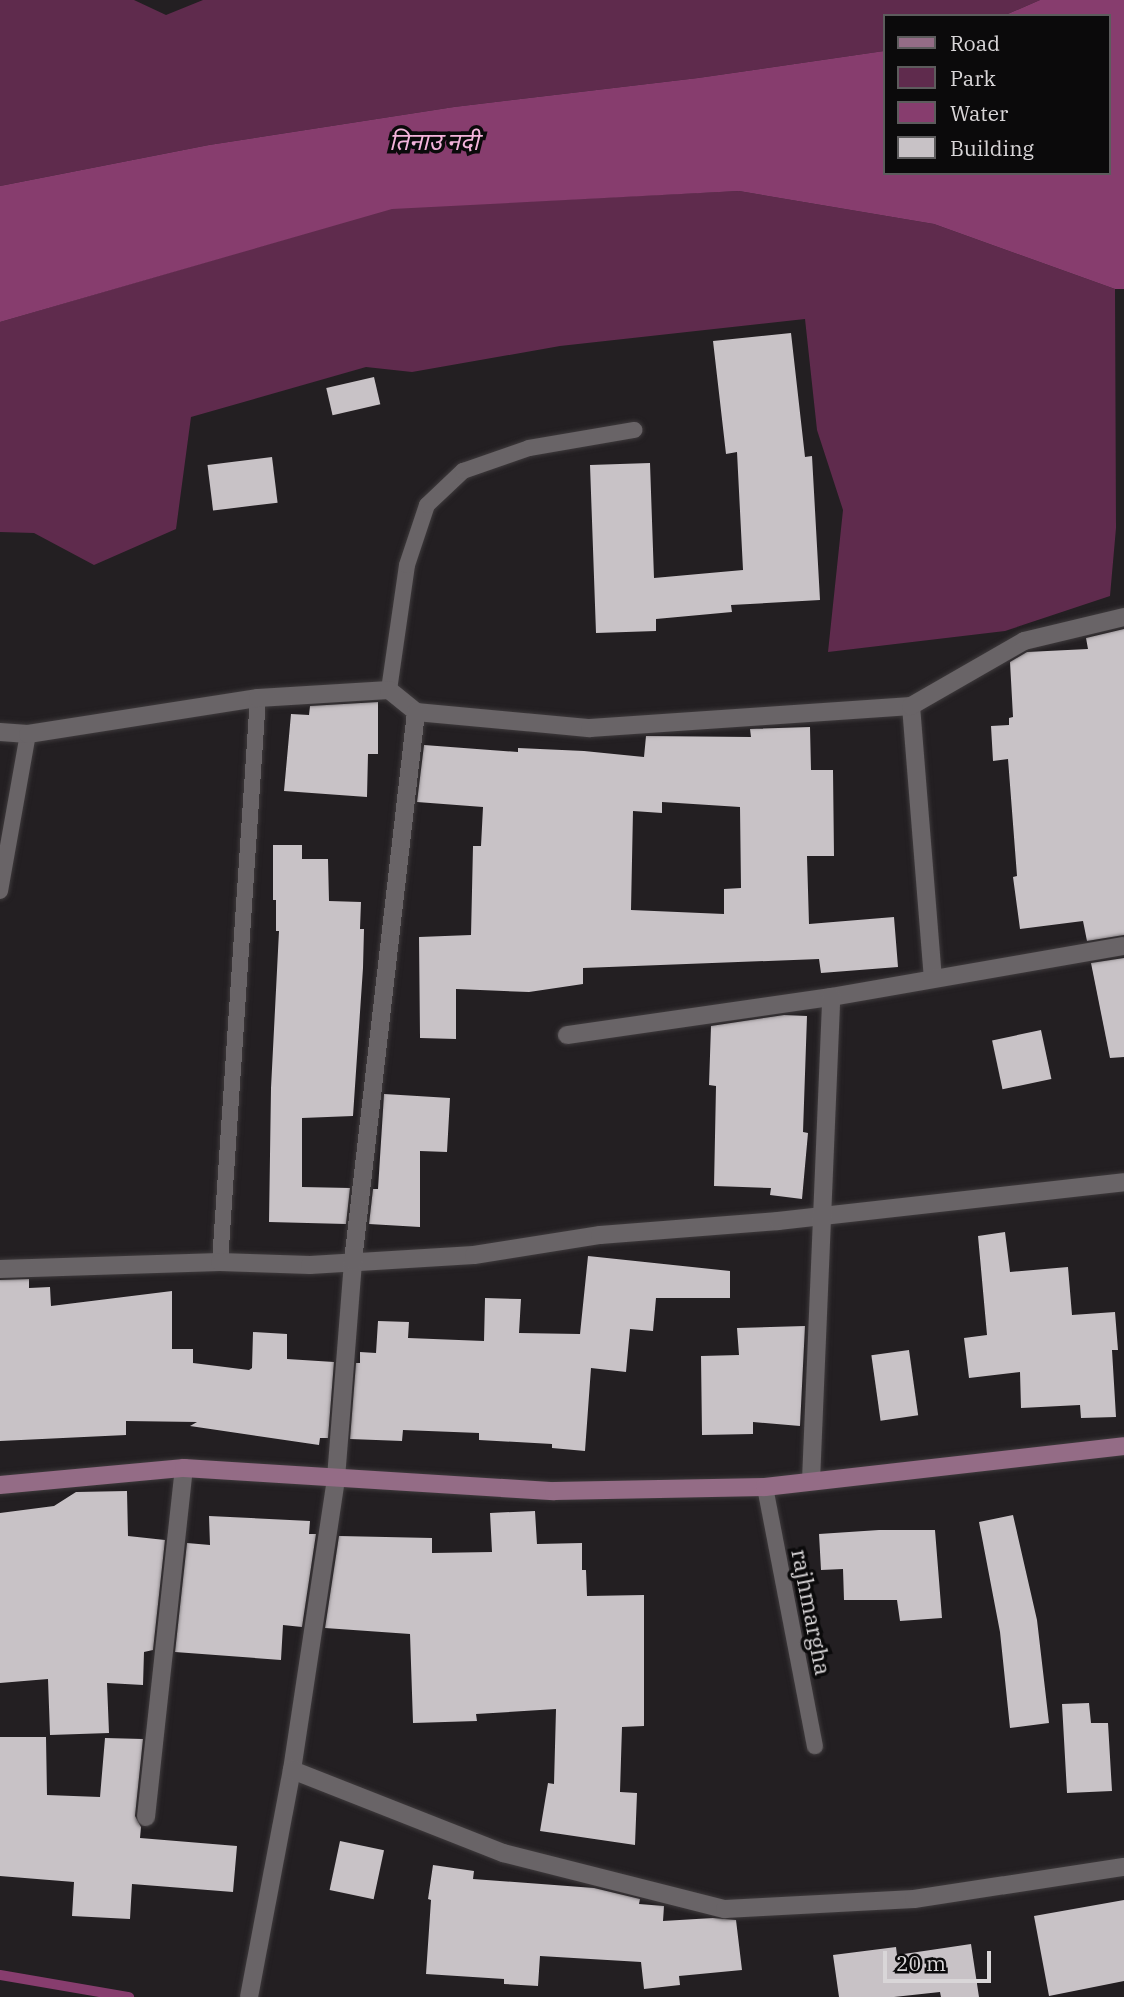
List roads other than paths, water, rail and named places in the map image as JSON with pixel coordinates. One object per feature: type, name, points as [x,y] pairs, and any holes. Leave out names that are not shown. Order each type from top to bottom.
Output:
[{"type":"street","points":[[0,732],[28,734],[258,698],[389,690],[416,712],[590,728],[911,706],[1024,641],[1124,617]]},
{"type":"street","points":[[911,706],[933,978]]},
{"type":"street","points":[[249,1997],[292,1770],[336,1478],[353,1261],[416,712]]},
{"type":"street","points":[[567,1035],[831,997],[1124,946]]},
{"type":"street","points":[[811,1481],[831,997]]},
{"type":"street","points":[[0,1269],[220,1262],[310,1265],[474,1255],[600,1235],[778,1221],[1124,1182]]},
{"type":"street","points":[[0,1485],[184,1468],[554,1491],[765,1487],[1124,1446]]},
{"type":"street","points":[[146,1817],[184,1468]]},
{"type":"street","points":[[292,1770],[503,1853],[725,1909],[914,1899],[1124,1867]]},
{"type":"lane","points":[[389,690],[407,565],[427,505],[463,471],[529,448],[634,430]]},
{"type":"lane","points":[[220,1262],[258,698]]},
{"type":"lane","points":[[0,891],[28,734]]},
{"type":"lane","name":"rajhmargha","points":[[765,1487],[815,1746]]},
{"type":"water","name":"तिनाउ नदी","points":[[1040,0],[1124,0],[1124,289],[1115,289],[934,224],[739,191],[392,209],[0,322],[0,186],[209,145],[454,107],[698,78],[883,51],[883,175],[1110,175],[1110,14],[1008,14]]},
{"type":"waterway","points":[[0,1975],[129,1997]]}]
